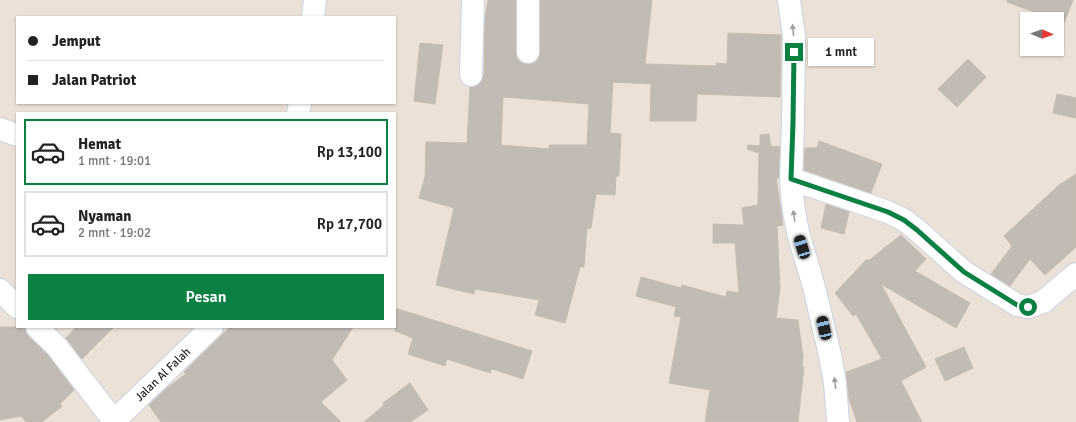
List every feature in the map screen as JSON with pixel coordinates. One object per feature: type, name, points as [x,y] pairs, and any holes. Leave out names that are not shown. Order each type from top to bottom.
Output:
[{"type":"street","points":[[313,16],[315,0]]},
{"type":"street","points":[[471,75],[473,0]]},
{"type":"street","points":[[528,0],[528,52]]},
{"type":"street","points":[[789,0],[793,21],[794,52],[791,179],[796,226],[814,287],[830,355],[835,383],[838,422]]},
{"type":"street","points":[[0,129],[16,135]]},
{"type":"street","points":[[791,179],[888,212],[904,220],[932,241],[964,272],[1017,305],[1028,307],[1043,302],[1076,274]]},
{"type":"street","points":[[0,290],[16,306]]},
{"type":"street","points":[[38,328],[58,347],[113,422]]},
{"type":"street","name":"Jalan Al Falah","points":[[113,422],[211,328]]},
{"type":"building","points":[[488,0],[516,0],[517,59],[522,63],[528,64],[535,63],[539,58],[540,0],[652,0],[645,64],[716,66],[716,63],[727,64],[728,33],[781,35],[780,97],[697,94],[696,121],[650,121],[651,84],[613,82],[610,133],[621,134],[619,176],[616,176],[615,195],[596,194],[591,228],[587,228],[584,267],[580,267],[565,323],[535,315],[539,300],[475,289],[474,294],[436,285],[454,208],[419,198],[425,177],[426,142],[467,143],[470,87],[477,86],[482,81],[484,75],[485,19]],"holes":[[[503,97],[589,104],[587,145],[549,145],[549,149],[501,145]]]},
{"type":"building","points":[[1007,0],[1073,0],[1064,23],[1064,12],[1034,12],[1007,2]]},
{"type":"building","points":[[420,43],[443,45],[435,104],[414,101]]},
{"type":"building","points":[[968,59],[986,77],[957,107],[938,89]]},
{"type":"building","points":[[1057,94],[1076,98],[1076,118],[1053,113]]},
{"type":"building","points":[[769,134],[771,146],[780,147],[779,178],[776,178],[783,225],[777,226],[780,289],[776,318],[798,320],[803,356],[802,367],[804,367],[798,422],[705,422],[710,390],[669,383],[681,317],[674,316],[676,307],[636,296],[641,277],[681,288],[682,285],[726,297],[727,291],[739,293],[735,243],[713,243],[713,224],[744,225],[742,208],[758,205],[759,153],[747,149],[748,145],[760,146],[760,135]]},
{"type":"building","points":[[819,141],[882,164],[871,193],[804,170],[805,148],[817,148]]},
{"type":"building","points":[[1076,174],[1076,247],[1045,275],[1030,259],[1010,286],[991,274],[1012,246],[1004,236],[1059,185]]},
{"type":"building","points":[[826,204],[849,212],[844,234],[821,228]]},
{"type":"building","points":[[901,235],[926,259],[915,271],[970,303],[956,328],[881,284],[926,367],[901,381],[922,422],[857,422],[849,399],[846,372],[882,359],[856,314],[853,316],[835,293],[867,259],[868,261]]},
{"type":"building","points":[[396,308],[532,351],[523,379],[492,369],[490,373],[447,359],[445,366],[408,354],[413,338],[395,331]]},
{"type":"building","points":[[0,327],[25,328],[28,336],[48,355],[74,390],[60,404],[62,406],[42,422],[26,422],[21,416],[0,420]]},
{"type":"building","points":[[75,328],[113,328],[82,359],[66,338]]},
{"type":"building","points":[[229,328],[352,328],[332,360],[347,380],[321,402],[341,422],[161,422],[149,405],[168,387],[186,374],[184,372]]},
{"type":"building","points":[[964,347],[973,368],[945,381],[935,359]]},
{"type":"building","points":[[410,383],[428,410],[410,422],[364,422],[384,405],[383,403]]},
{"type":"route","points":[[794,52],[791,179],[888,212],[904,220],[932,241],[964,272],[1017,305],[1028,307]]}]
